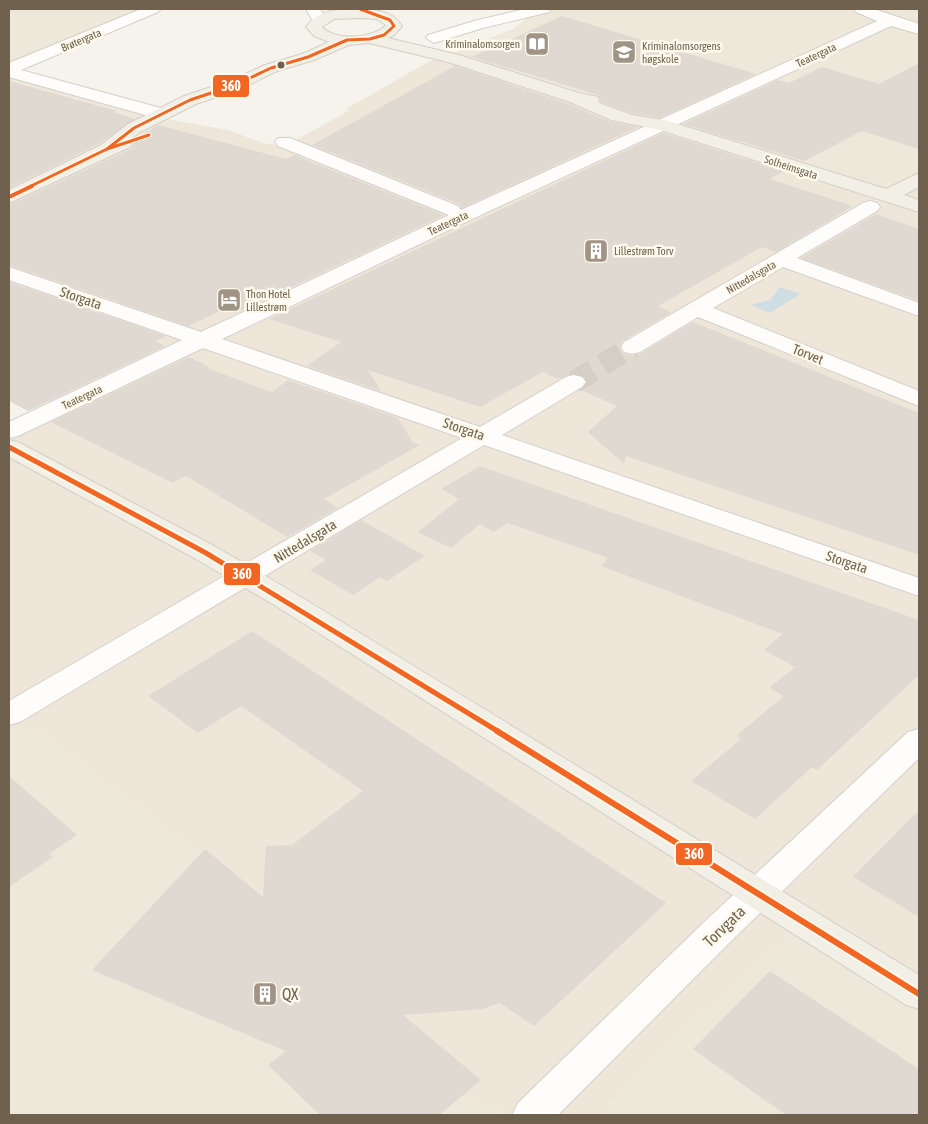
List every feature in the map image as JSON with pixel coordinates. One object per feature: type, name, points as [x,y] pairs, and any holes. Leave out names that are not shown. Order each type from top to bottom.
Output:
[{"type":"main road","points":[[270,68],[290,51],[317,21],[340,14],[364,11]]},
{"type":"main road","name":"Solheimsgata","points":[[364,11],[390,20],[394,26],[392,30],[453,58]]},
{"type":"main road","points":[[317,21],[347,40]]},
{"type":"main road","points":[[107,149],[134,128],[190,100],[235,85],[270,68],[308,57],[347,40],[370,39],[392,30]]},
{"type":"main road","name":"Solheimsgata","points":[[370,39],[453,58],[576,98],[608,114],[632,122],[662,125],[879,202],[919,206]]},
{"type":"main road","points":[[9,197],[107,149],[164,128],[211,105],[235,85]]},
{"type":"main road","points":[[879,202],[919,178]]},
{"type":"main road","points":[[9,447],[246,576],[919,994]]},
{"type":"street","name":"Brøtergata","points":[[9,70],[154,9]]},
{"type":"street","points":[[434,38],[479,24],[544,9]]},
{"type":"street","points":[[861,9],[890,21],[919,29]]},
{"type":"street","name":"Teatergata","points":[[9,431],[464,215],[890,21]]},
{"type":"street","points":[[9,70],[162,114]]},
{"type":"street","points":[[284,142],[450,210]]},
{"type":"street","name":"Nittedalsgata","points":[[632,347],[879,202]]},
{"type":"street","points":[[780,259],[919,310]]},
{"type":"street","name":"Storgata","points":[[9,273],[201,341],[484,436],[919,587]]},
{"type":"street","name":"Torvet","points":[[696,309],[919,399]]},
{"type":"street","name":"Nittedalsgata","points":[[9,714],[574,382]]},
{"type":"street","name":"Torvgata","points":[[532,1115],[758,893],[919,740]]},
{"type":"shaded area","points":[[9,9],[154,9],[47,55],[23,70],[25,77],[177,121],[127,147],[81,167],[50,186],[9,202]]},
{"type":"shaded area","points":[[522,9],[919,9],[919,181],[904,190],[877,189],[453,53],[513,29],[531,15]]},
{"type":"shaded area","points":[[449,52],[877,189],[904,190],[919,181],[919,997],[794,931],[721,994],[624,1087],[601,1115],[508,1115],[462,1096],[228,873],[29,723],[9,730],[9,438],[171,348],[130,328],[9,284],[9,202],[50,186],[81,167],[127,147],[177,121],[228,130],[263,143],[285,146],[349,110],[346,109]]},
{"type":"shaded area","points":[[780,287],[800,294],[770,313],[751,305],[770,300]]},
{"type":"shaded area","points":[[29,722],[228,873],[462,1096],[508,1115],[9,1115],[9,730]]},
{"type":"shaded area","points":[[794,931],[919,997],[919,1115],[601,1115],[624,1087],[721,994]]},
{"type":"building","points":[[562,16],[756,74],[660,118],[632,113],[601,102],[598,95],[472,57]]},
{"type":"building","points":[[919,63],[919,149],[862,131],[804,161],[683,124],[778,80],[789,83],[822,67],[879,84]]},
{"type":"building","points":[[455,66],[569,104],[610,122],[638,127],[462,208],[459,204],[312,145]]},
{"type":"building","points":[[9,81],[117,111],[114,112],[135,119],[100,143],[9,188]]},
{"type":"building","points":[[158,125],[286,159],[294,155],[444,215],[243,310],[231,306],[188,326],[9,265],[9,205],[131,149],[134,144],[133,140]]},
{"type":"building","points":[[663,133],[784,171],[770,179],[853,206],[776,252],[762,247],[658,306],[671,313],[623,340],[619,346],[622,353],[632,356],[640,354],[693,322],[919,413],[919,555],[626,456],[624,464],[588,432],[617,406],[581,390],[588,382],[582,375],[574,373],[558,379],[543,372],[480,407],[368,370],[381,391],[307,366],[341,342],[269,319]]},
{"type":"building","points":[[876,214],[919,229],[919,301],[801,258]]},
{"type":"building","points":[[9,282],[166,336],[156,341],[166,346],[28,411],[9,401]]},
{"type":"building","points":[[189,357],[207,366],[209,369],[272,392],[288,380],[398,418],[413,443],[420,445],[324,499],[338,508],[287,537],[186,476],[173,483],[51,422]]},
{"type":"building","points":[[480,466],[919,620],[919,675],[817,770],[812,767],[755,819],[691,781],[741,739],[736,736],[784,696],[769,688],[795,667],[764,650],[783,634],[601,566],[608,558],[508,523],[494,532],[480,524],[451,548],[418,532],[459,499],[441,489]]},
{"type":"building","points":[[361,520],[425,556],[387,581],[380,577],[353,595],[310,570],[326,560],[310,551]]},
{"type":"building","points":[[252,631],[666,903],[534,1026],[500,1003],[482,1009],[403,1015],[481,1080],[439,1115],[320,1115],[268,1065],[286,1051],[92,970],[205,849],[263,897],[266,846],[292,845],[363,791],[241,706],[198,733],[148,696]]},
{"type":"building","points":[[9,776],[77,835],[49,854],[53,857],[9,887]]},
{"type":"building","points":[[919,810],[919,917],[853,877]]},
{"type":"building","points":[[770,971],[919,1069],[919,1115],[786,1115],[693,1049]]},
{"type":"tunnel","points":[[574,382],[632,347]]},
{"type":"transit line","name":"360","points":[[107,149],[134,128],[190,100],[235,85],[271,68],[308,57],[347,40],[370,39],[384,35],[394,26],[390,20],[360,9]]},
{"type":"transit line","name":"360","points":[[9,197],[107,149],[149,135]]},
{"type":"transit line","name":"360","points":[[9,447],[206,553],[286,600],[919,994]]},
{"type":"place","name":"Kriminalomsorgen","points":[[537,44]]},
{"type":"place","name":"Kriminalomsorgens høgskole","points":[[624,52]]},
{"type":"place","name":"Lillestrøm Torv","points":[[596,251]]},
{"type":"place","name":"Thon Hotel Lillestrøm","points":[[229,300]]},
{"type":"place","name":"QX","points":[[265,994]]}]
